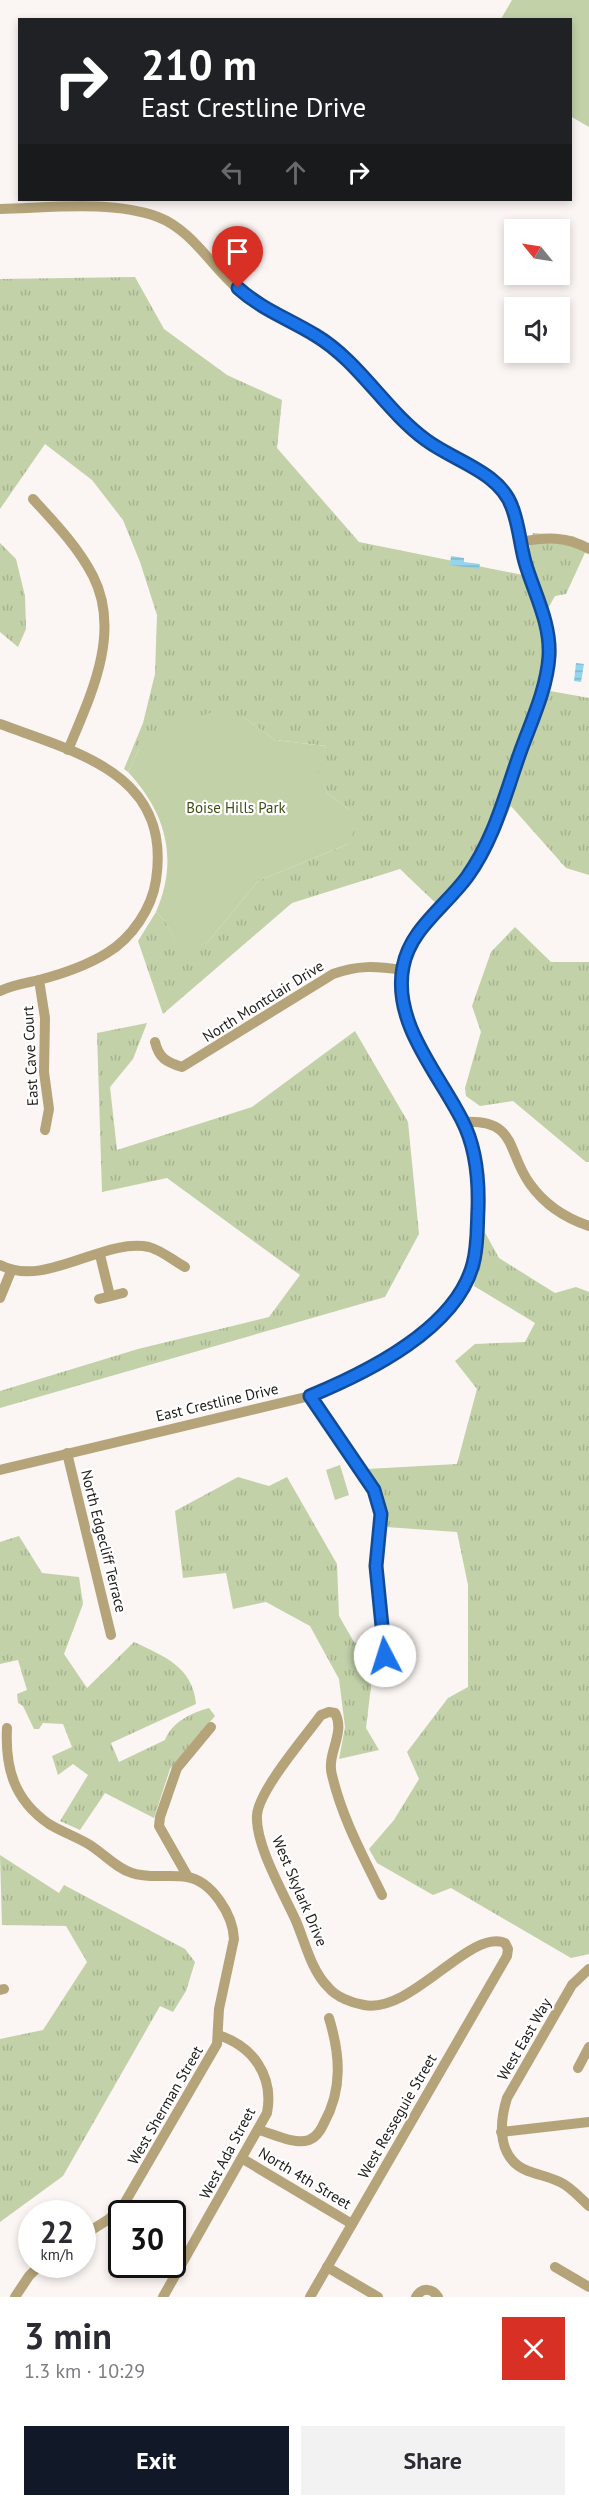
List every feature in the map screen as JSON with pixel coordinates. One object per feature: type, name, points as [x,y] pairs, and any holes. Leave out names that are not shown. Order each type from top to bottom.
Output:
[{"type":"street","name":"East Crestline Drive","points":[[0,209],[104,208],[144,213],[161,218],[183,231],[226,278],[249,298],[274,314],[316,335],[336,351],[393,411],[424,438],[494,481],[506,493],[513,507],[520,542],[548,635],[549,656],[540,696],[503,807],[489,840],[465,879],[423,926],[413,941],[402,970],[401,987],[405,1010],[414,1035],[463,1122],[475,1163],[478,1198],[473,1263],[464,1288],[447,1312],[425,1333],[350,1380],[310,1396],[0,1470]]},
{"type":"street","points":[[33,499],[83,559],[94,579],[101,601],[104,624],[103,654],[98,674],[68,750]]},
{"type":"street","points":[[520,542],[547,537],[564,538],[589,549]]},
{"type":"street","points":[[0,724],[108,768],[130,785],[150,818],[158,841],[159,862],[155,886],[148,906],[123,940],[109,952],[88,963],[0,991]]},
{"type":"street","name":"North Montclair Drive","points":[[155,1042],[158,1055],[169,1063],[182,1067],[333,974],[351,967],[402,970]]},
{"type":"street","name":"East Cave Court","points":[[39,980],[45,1018],[44,1072],[49,1108],[45,1130]]},
{"type":"street","points":[[463,1122],[481,1121],[502,1131],[508,1138],[529,1182],[541,1197],[558,1212],[589,1226]]},
{"type":"street","points":[[0,1265],[11,1271],[39,1271],[130,1246],[149,1247],[185,1268]]},
{"type":"street","points":[[99,1255],[104,1298],[123,1293]]},
{"type":"street","points":[[0,1298],[11,1271]]},
{"type":"street","points":[[310,1396],[374,1490],[381,1514],[376,1566],[385,1656],[392,1667]]},
{"type":"street","name":"North Edgecliff Terrace","points":[[68,1453],[111,1635]]},
{"type":"street","name":"West Skylark Drive","points":[[382,1895],[347,1823],[331,1773],[332,1756],[339,1729],[335,1713],[329,1712],[321,1715],[266,1791],[257,1815],[258,1827],[270,1865],[314,1964],[327,1987],[352,2002],[378,2006],[401,1997],[469,1951],[488,1941],[497,1939],[505,1942],[508,1949]]},
{"type":"street","points":[[188,1877],[159,1826],[160,1817],[177,1768],[211,1727]]},
{"type":"street","points":[[7,1728],[6,1753],[11,1778],[33,1810],[50,1824],[83,1841],[125,1871],[135,1874],[188,1877]]},
{"type":"street","name":"West Sherman Street","points":[[96,2227],[124,2204],[217,2044],[219,2009],[234,1939],[233,1928],[212,1891],[201,1882],[188,1877]]},
{"type":"street","name":"West Resseguie Street","points":[[310,2297],[507,1956],[508,1949]]},
{"type":"street","name":"West East Way","points":[[501,2132],[501,2116],[507,2098],[572,1985],[589,1969]]},
{"type":"street","points":[[259,2130],[303,2141],[315,2137],[319,2132],[335,2100],[338,2078],[338,2056],[329,2018]]},
{"type":"street","name":"West Ada Street","points":[[163,2297],[259,2130],[267,2113],[270,2099],[262,2069],[246,2049],[233,2040],[218,2035]]},
{"type":"street","points":[[578,2068],[589,2047]]},
{"type":"street","points":[[589,2122],[501,2132],[512,2161],[527,2171],[563,2183],[589,2206]]},
{"type":"street","name":"North 4th Street","points":[[243,2159],[352,2224]]},
{"type":"street","points":[[327,2267],[378,2297]]},
{"type":"street","points":[[555,2267],[589,2287]]},
{"type":"street","points":[[15,2297],[27,2278]]},
{"type":"street","points":[[416,2297],[420,2292],[427,2290],[434,2292],[438,2297]]},
{"type":"green space","points":[[512,0],[589,0],[589,127],[572,117],[572,18],[502,18]]},
{"type":"green space","points":[[135,277],[164,329],[227,375],[282,400],[277,448],[359,542],[523,575],[533,533],[573,536],[589,544],[566,594],[555,596],[546,612],[556,657],[550,691],[589,698],[589,875],[566,868],[511,806],[490,852],[444,911],[400,869],[292,903],[163,1014],[138,941],[156,912],[165,921],[182,952],[208,942],[258,881],[348,844],[350,810],[327,793],[317,773],[326,746],[275,740],[243,717],[139,749],[128,772],[124,769],[143,723],[155,674],[157,615],[140,562],[123,520],[92,480],[45,444],[0,509],[0,279]]},
{"type":"green space","points":[[0,543],[16,559],[25,596],[26,629],[18,647],[0,632]]},
{"type":"green space","name":"Boise Hills Park","points":[[213,712],[243,717],[275,740],[326,746],[318,773],[327,793],[350,810],[358,823],[348,844],[258,881],[208,942],[182,953],[165,921],[156,912],[167,874],[165,838],[160,820],[152,804],[128,772],[139,749],[182,722]]},
{"type":"green space","points":[[515,927],[551,962],[589,962],[589,1162],[586,1162],[513,1101],[480,1106],[466,1096],[465,1088],[481,1032],[472,1006],[491,952]]},
{"type":"green space","points":[[147,1023],[133,1059],[110,1087],[117,1150],[252,1107],[355,1031],[408,1122],[419,1234],[385,1297],[0,1408],[0,1391],[138,1349],[269,1317],[300,1275],[167,1178],[102,1192],[97,1033]]},
{"type":"green space","points":[[483,1229],[499,1258],[555,1293],[576,1287],[589,1292],[589,1954],[571,1958],[451,1888],[433,1895],[377,1863],[369,1849],[394,1820],[419,1779],[407,1752],[448,1698],[468,1687],[468,1585],[457,1532],[386,1527],[381,1498],[367,1469],[457,1464],[477,1389],[455,1361],[475,1344],[525,1342],[535,1323],[474,1286]]},
{"type":"green space","points":[[340,1465],[349,1495],[335,1500],[326,1470]]},
{"type":"green space","points":[[238,1477],[269,1486],[287,1477],[337,1564],[339,1616],[354,1642],[375,1653],[366,1728],[379,1750],[339,1759],[345,1727],[339,1679],[310,1626],[266,1602],[233,1609],[226,1573],[183,1578],[175,1511]]},
{"type":"green space","points":[[19,1536],[42,1573],[79,1577],[83,1604],[64,1654],[87,1688],[134,1642],[175,1664],[183,1672],[194,1691],[196,1704],[111,1743],[119,1762],[165,1740],[177,1723],[189,1716],[209,1708],[215,1716],[170,1769],[154,1818],[105,1793],[80,1830],[60,1821],[88,1775],[73,1764],[58,1775],[52,1756],[72,1747],[63,1724],[43,1723],[39,1729],[34,1729],[23,1706],[18,1703],[17,1694],[27,1690],[18,1660],[0,1664],[0,1542]]},
{"type":"green space","points":[[0,1855],[59,1893],[64,1885],[185,1949],[195,1962],[186,1991],[173,2012],[160,2006],[63,2176],[30,2200],[18,2200],[18,2209],[0,2222],[0,2039],[43,2030],[87,1962],[66,1926],[2,1925]]},
{"type":"water","points":[[451,556],[464,558],[464,562],[480,564],[479,569],[450,565]]},
{"type":"water","points":[[576,663],[584,664],[581,682],[574,681]]},
{"type":"route","points":[[238,288],[274,314],[316,335],[336,351],[393,411],[424,438],[494,481],[506,493],[513,507],[526,563],[548,635],[549,656],[546,675],[494,830],[465,879],[423,926],[413,941],[405,957],[402,970],[401,987],[405,1010],[414,1035],[469,1136],[478,1181],[477,1239],[473,1263],[464,1288],[447,1312],[425,1333],[350,1380],[310,1396],[374,1490],[381,1514],[376,1566],[385,1656]]}]
